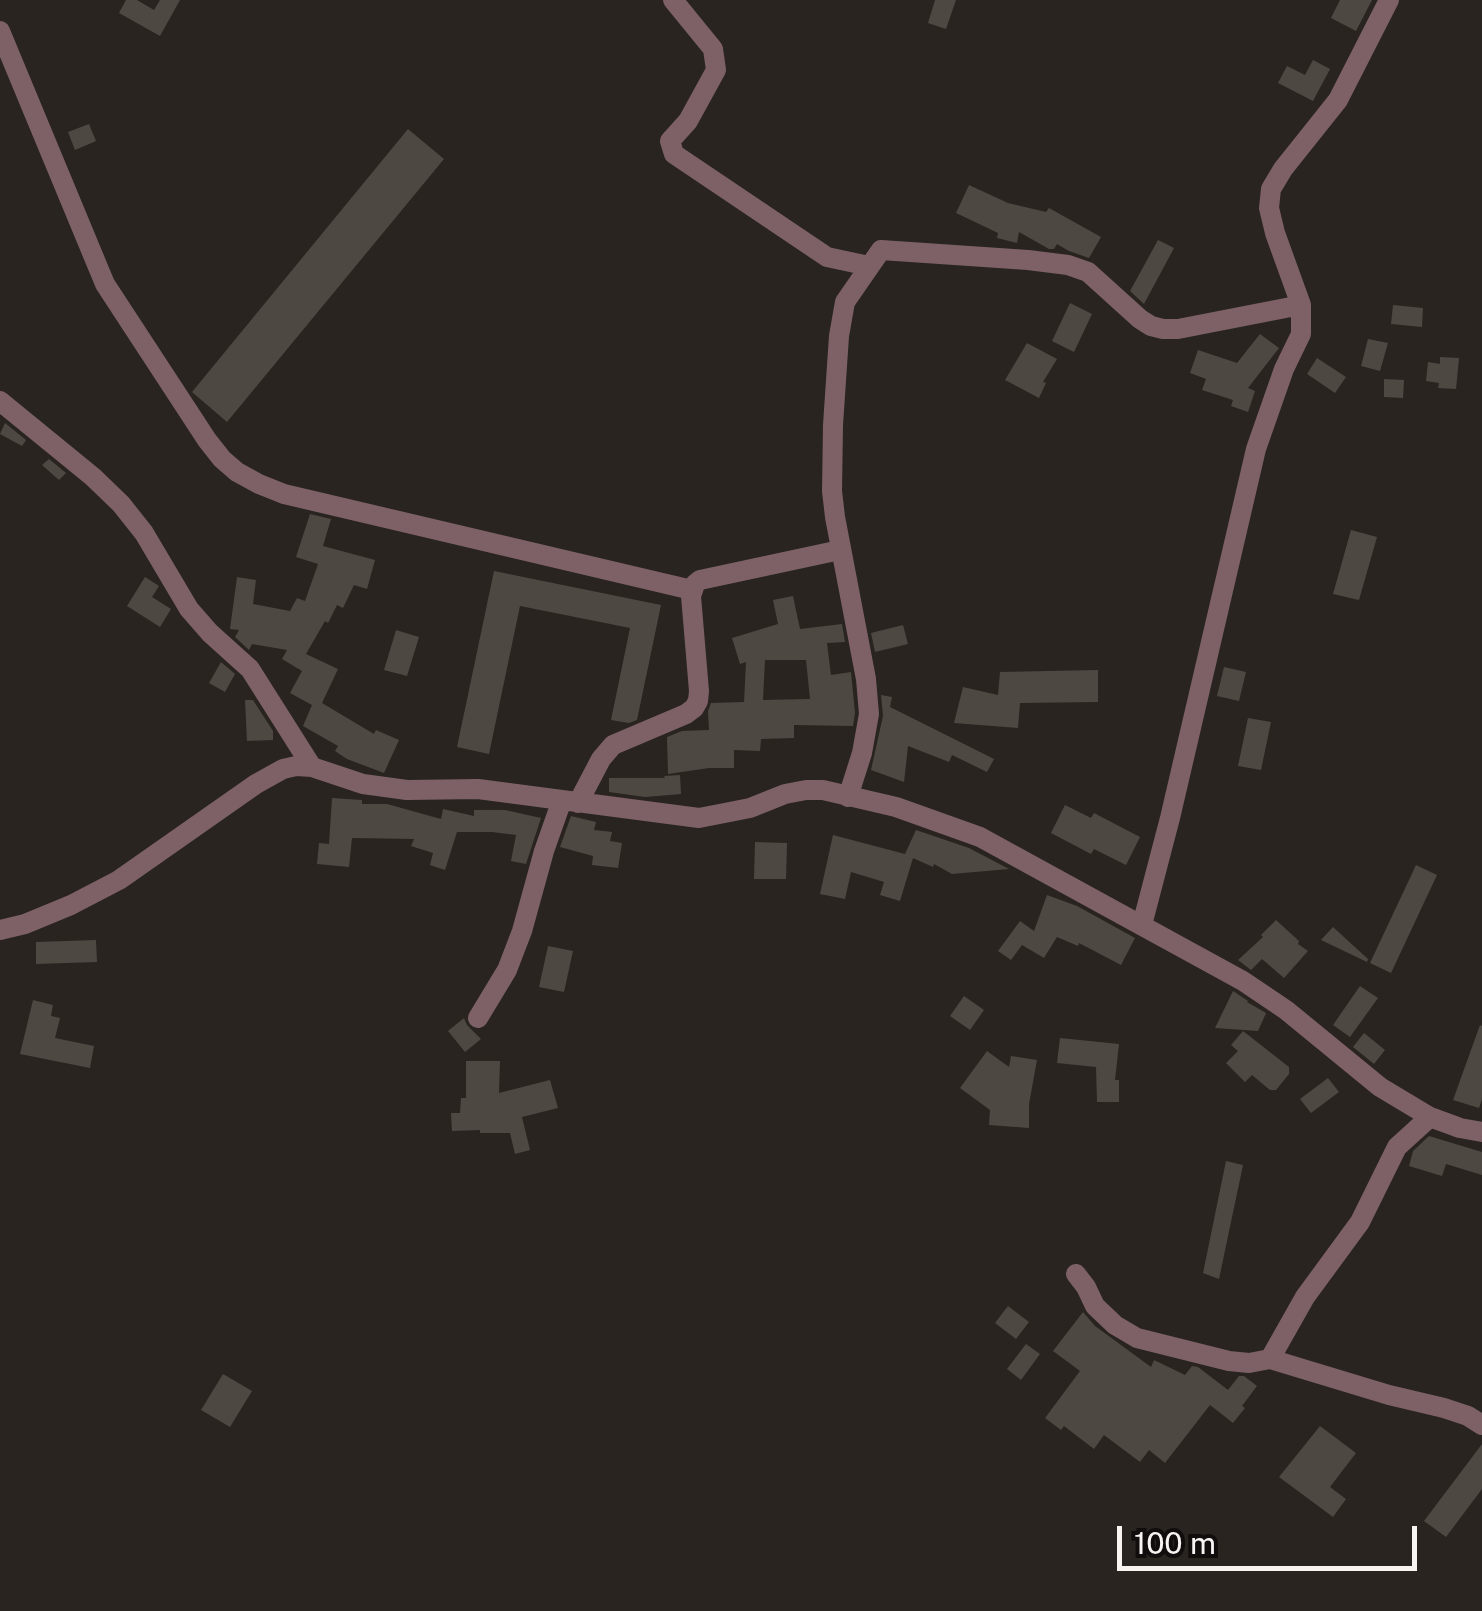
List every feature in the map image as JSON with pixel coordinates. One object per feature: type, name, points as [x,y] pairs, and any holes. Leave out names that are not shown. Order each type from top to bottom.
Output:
[{"type":"street","points":[[673,0],[714,49],[716,70],[688,122],[670,142],[674,154],[827,257],[870,266]]},
{"type":"street","points":[[1142,924],[1256,448],[1301,334],[1302,305],[1274,233],[1269,208],[1271,189],[1338,100],[1389,0]]},
{"type":"street","points":[[0,31],[105,284],[208,440],[238,472],[284,494],[692,590]]},
{"type":"street","points":[[848,797],[869,714],[832,490],[840,336],[846,302],[881,250],[1068,266],[1088,272],[1140,319],[1163,329],[1302,305]]},
{"type":"street","points":[[0,402],[94,477],[121,504],[144,533],[189,609],[250,670],[312,767]]},
{"type":"street","points":[[478,1018],[506,970],[522,930],[544,851],[570,802],[613,745],[694,708],[699,691],[692,590],[700,580],[840,550]]},
{"type":"street","points":[[0,930],[72,905],[119,880],[256,784],[296,766],[312,767],[363,784],[407,790],[478,789],[699,818],[750,808],[785,794],[823,790],[896,807],[980,837],[1243,980],[1380,1087],[1430,1118],[1482,1132]]},
{"type":"street","points":[[1270,1359],[1294,1314],[1360,1222],[1397,1147],[1430,1118]]},
{"type":"street","points":[[1076,1274],[1095,1306],[1114,1325],[1137,1338],[1229,1361],[1270,1359],[1444,1408],[1482,1425]]},
{"type":"building","points":[[126,0],[137,0],[154,10],[160,0],[180,0],[160,36],[119,13]]},
{"type":"building","points":[[935,0],[956,0],[946,29],[928,23]]},
{"type":"building","points":[[1340,0],[1372,0],[1356,31],[1331,18]]},
{"type":"building","points":[[1313,60],[1330,69],[1313,101],[1278,83],[1287,66],[1305,75]]},
{"type":"building","points":[[89,124],[96,141],[75,150],[68,132]]},
{"type":"building","points":[[408,129],[444,159],[227,422],[192,392]]},
{"type":"building","points":[[969,185],[1008,203],[1046,212],[1049,208],[1101,237],[1089,258],[1057,244],[1049,249],[1019,232],[1017,243],[997,238],[998,233],[956,213]]},
{"type":"building","points":[[1158,240],[1174,248],[1144,304],[1130,291]]},
{"type":"building","points":[[1070,303],[1092,314],[1074,352],[1052,341]]},
{"type":"building","points":[[1393,305],[1423,308],[1422,327],[1391,324]]},
{"type":"building","points":[[1260,334],[1279,348],[1248,388],[1255,391],[1248,412],[1231,406],[1233,400],[1202,390],[1206,379],[1190,373],[1198,350],[1237,363]]},
{"type":"building","points":[[1368,339],[1388,343],[1380,371],[1361,366]]},
{"type":"building","points":[[1027,343],[1057,359],[1043,382],[1046,383],[1039,398],[1005,380]]},
{"type":"building","points":[[1440,357],[1459,358],[1456,389],[1438,388],[1439,383],[1426,381],[1428,362],[1440,364]]},
{"type":"building","points":[[1317,358],[1346,377],[1335,393],[1307,374]]},
{"type":"building","points":[[1384,379],[1404,380],[1403,398],[1384,397]]},
{"type":"building","points":[[5,423],[26,440],[22,446],[0,434]]},
{"type":"building","points":[[49,459],[66,473],[59,480],[42,465]]},
{"type":"building","points":[[310,514],[331,519],[323,546],[375,560],[367,589],[354,585],[343,608],[337,605],[306,654],[338,669],[322,703],[374,734],[376,730],[399,740],[384,773],[347,759],[335,751],[338,746],[303,726],[312,705],[290,693],[302,671],[282,659],[287,650],[252,644],[249,650],[235,637],[239,630],[230,629],[237,577],[256,580],[253,604],[290,611],[297,598],[305,601],[318,564],[296,557]]},
{"type":"building","points":[[1351,530],[1377,537],[1359,600],[1333,594]]},
{"type":"building","points":[[494,571],[661,605],[637,720],[611,720],[630,628],[520,606],[489,754],[457,747]]},
{"type":"building","points":[[145,577],[159,586],[152,597],[171,609],[160,627],[127,606]]},
{"type":"building","points":[[793,596],[800,629],[842,624],[845,642],[827,643],[831,675],[851,672],[853,726],[794,725],[794,738],[761,739],[760,751],[734,750],[734,768],[668,774],[667,737],[682,731],[709,730],[711,703],[744,702],[746,662],[740,664],[732,638],[778,624],[773,600]],"holes":[[[765,660],[806,660],[810,699],[763,700]]]},
{"type":"building","points":[[903,625],[908,644],[875,652],[871,633]]},
{"type":"building","points":[[396,630],[419,637],[407,676],[384,670]]},
{"type":"building","points":[[221,662],[235,674],[225,692],[209,683]]},
{"type":"building","points":[[1224,667],[1246,672],[1239,701],[1217,696]]},
{"type":"building","points":[[1098,670],[1098,702],[1020,703],[1018,728],[954,723],[963,687],[998,695],[1000,672]]},
{"type":"building","points":[[881,695],[892,697],[890,707],[994,759],[987,772],[952,755],[949,762],[908,746],[904,782],[871,770],[883,716]]},
{"type":"building","points":[[245,700],[253,700],[273,731],[273,740],[247,741]]},
{"type":"building","points":[[1248,718],[1271,722],[1261,770],[1238,766]]},
{"type":"building","points":[[680,775],[681,794],[645,797],[609,792],[609,778]]},
{"type":"building","points":[[332,798],[387,804],[441,819],[443,809],[474,816],[474,810],[505,810],[541,818],[526,864],[511,861],[516,835],[457,832],[445,870],[430,865],[433,853],[411,846],[414,839],[352,838],[349,867],[317,864],[319,843],[329,844]]},
{"type":"building","points":[[1065,805],[1091,818],[1094,813],[1140,837],[1126,865],[1094,849],[1091,854],[1051,833]]},
{"type":"building","points":[[571,816],[596,822],[594,830],[612,832],[610,841],[622,843],[618,868],[592,865],[593,856],[560,847]]},
{"type":"building","points":[[916,830],[969,848],[1009,869],[952,874],[913,858],[900,901],[880,895],[884,882],[851,872],[845,899],[820,894],[833,835],[905,854]]},
{"type":"building","points":[[755,842],[787,843],[786,879],[754,879]]},
{"type":"building","points":[[1416,865],[1437,875],[1391,973],[1370,963]]},
{"type":"building","points":[[1047,895],[1077,906],[1135,938],[1121,965],[1079,943],[1078,946],[1057,937],[1044,958],[1022,945],[1011,960],[998,951],[1020,921],[1034,931]]},
{"type":"building","points":[[1276,920],[1308,951],[1284,978],[1262,959],[1251,970],[1238,960]]},
{"type":"building","points":[[1333,927],[1368,959],[1367,962],[1321,940]]},
{"type":"building","points":[[96,940],[97,962],[36,964],[36,942]]},
{"type":"building","points":[[548,946],[573,951],[564,992],[539,987]]},
{"type":"building","points":[[1360,986],[1378,998],[1350,1037],[1333,1025]]},
{"type":"building","points":[[1233,991],[1266,1013],[1258,1031],[1215,1028]]},
{"type":"building","points":[[964,996],[984,1010],[970,1030],[950,1016]]},
{"type":"building","points":[[33,1000],[53,1005],[51,1016],[60,1018],[55,1038],[94,1046],[90,1068],[20,1054]]},
{"type":"building","points":[[464,1018],[481,1039],[465,1052],[448,1031]]},
{"type":"building","points":[[1480,1025],[1482,1099],[1479,1108],[1453,1100]]},
{"type":"building","points":[[1243,1031],[1289,1067],[1289,1074],[1276,1090],[1270,1090],[1252,1075],[1245,1082],[1226,1063],[1238,1051],[1231,1045]]},
{"type":"building","points":[[1364,1033],[1385,1050],[1374,1064],[1353,1047]]},
{"type":"building","points":[[1060,1038],[1119,1044],[1115,1080],[1119,1080],[1119,1102],[1097,1102],[1096,1067],[1057,1063]]},
{"type":"building","points":[[987,1051],[1009,1067],[1011,1056],[1037,1060],[1029,1128],[989,1125],[990,1110],[960,1088]]},
{"type":"building","points":[[466,1061],[500,1061],[499,1093],[550,1080],[558,1108],[522,1117],[530,1150],[515,1154],[510,1133],[452,1131],[451,1113],[460,1113],[461,1098],[466,1098]]},
{"type":"building","points":[[1328,1078],[1339,1092],[1311,1113],[1300,1099]]},
{"type":"building","points":[[1429,1136],[1482,1152],[1482,1175],[1446,1164],[1442,1176],[1409,1166],[1413,1151]]},
{"type":"building","points":[[1226,1161],[1243,1165],[1219,1279],[1203,1273]]},
{"type":"building","points":[[1008,1306],[1029,1322],[1016,1339],[995,1323]]},
{"type":"building","points":[[1083,1312],[1095,1326],[1151,1367],[1154,1360],[1185,1375],[1192,1366],[1198,1367],[1228,1390],[1239,1376],[1257,1386],[1233,1423],[1210,1405],[1165,1463],[1149,1450],[1140,1462],[1104,1435],[1094,1449],[1064,1426],[1061,1430],[1045,1418],[1080,1371],[1053,1351]]},
{"type":"building","points":[[1026,1344],[1040,1354],[1021,1380],[1007,1369]]},
{"type":"building","points":[[223,1374],[252,1391],[230,1427],[201,1410]]},
{"type":"building","points":[[1320,1426],[1356,1453],[1330,1487],[1346,1499],[1333,1517],[1279,1477]]},
{"type":"building","points":[[1482,1444],[1482,1489],[1446,1537],[1424,1521]]}]
